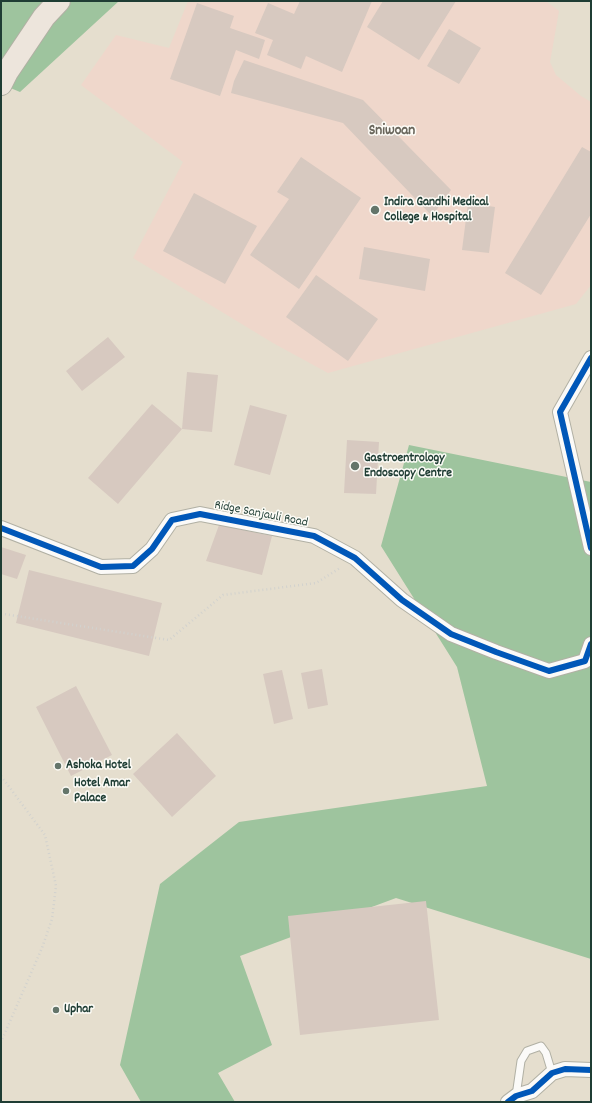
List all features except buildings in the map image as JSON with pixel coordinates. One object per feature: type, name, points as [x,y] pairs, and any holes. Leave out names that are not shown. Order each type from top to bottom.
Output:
[{"type":"main road","points":[[4,78],[44,17],[59,1]]},
{"type":"street","points":[[591,358],[560,412],[591,548]]},
{"type":"street","name":"Ridge Sanjauli Road","points":[[1,528],[101,567],[133,566],[152,549],[172,520],[200,514],[314,536],[355,558],[402,600],[451,634],[496,652],[549,671],[585,661],[591,644]]},
{"type":"street","points":[[512,1099],[532,1091],[552,1073],[565,1069],[591,1070]]},
{"type":"lane","points":[[512,1099],[521,1061],[527,1050],[541,1046],[546,1053],[552,1073]]},
{"type":"path","points":[[1,614],[169,640],[223,594],[316,583],[355,558]]},
{"type":"path","points":[[1,776],[44,835],[56,886],[52,919],[42,948],[1,1042]]},
{"type":"shaded area","name":"Indira Gandhi Medical College & Hospital","points":[[188,1],[546,1],[559,11],[550,62],[556,75],[581,96],[591,102],[591,285],[576,304],[328,373],[273,343],[133,258],[183,162],[81,85],[116,35],[169,48]]},
{"type":"green space","points":[[1,1],[119,1],[20,92],[1,84]]},
{"type":"green space","points":[[409,445],[591,482],[591,959],[396,898],[240,956],[272,1045],[218,1073],[235,1102],[141,1102],[120,1065],[160,884],[239,822],[487,786],[457,667],[381,546]]},
{"type":"cycle path","points":[[591,358],[560,412],[591,548]]},
{"type":"cycle path","points":[[1,528],[101,567],[133,566],[152,549],[172,520],[200,514],[314,536],[355,558],[402,600],[451,634],[496,652],[549,671],[585,661],[591,644]]},
{"type":"cycle path","points":[[508,1102],[516,1096],[532,1091],[552,1073],[565,1069],[591,1070]]},
{"type":"place","name":"Indira Gandhi Medical College & Hospital","points":[[375,210]]},
{"type":"place","name":"Gastroentrology Endoscopy Centre","points":[[355,466]]},
{"type":"place","name":"Ashoka Hotel","points":[[58,766]]},
{"type":"place","name":"Hotel Amar Palace","points":[[66,791]]},
{"type":"place","name":"Uphar","points":[[56,1010]]},
{"type":"district","name":"Sniwoan","points":[[392,132]]}]
